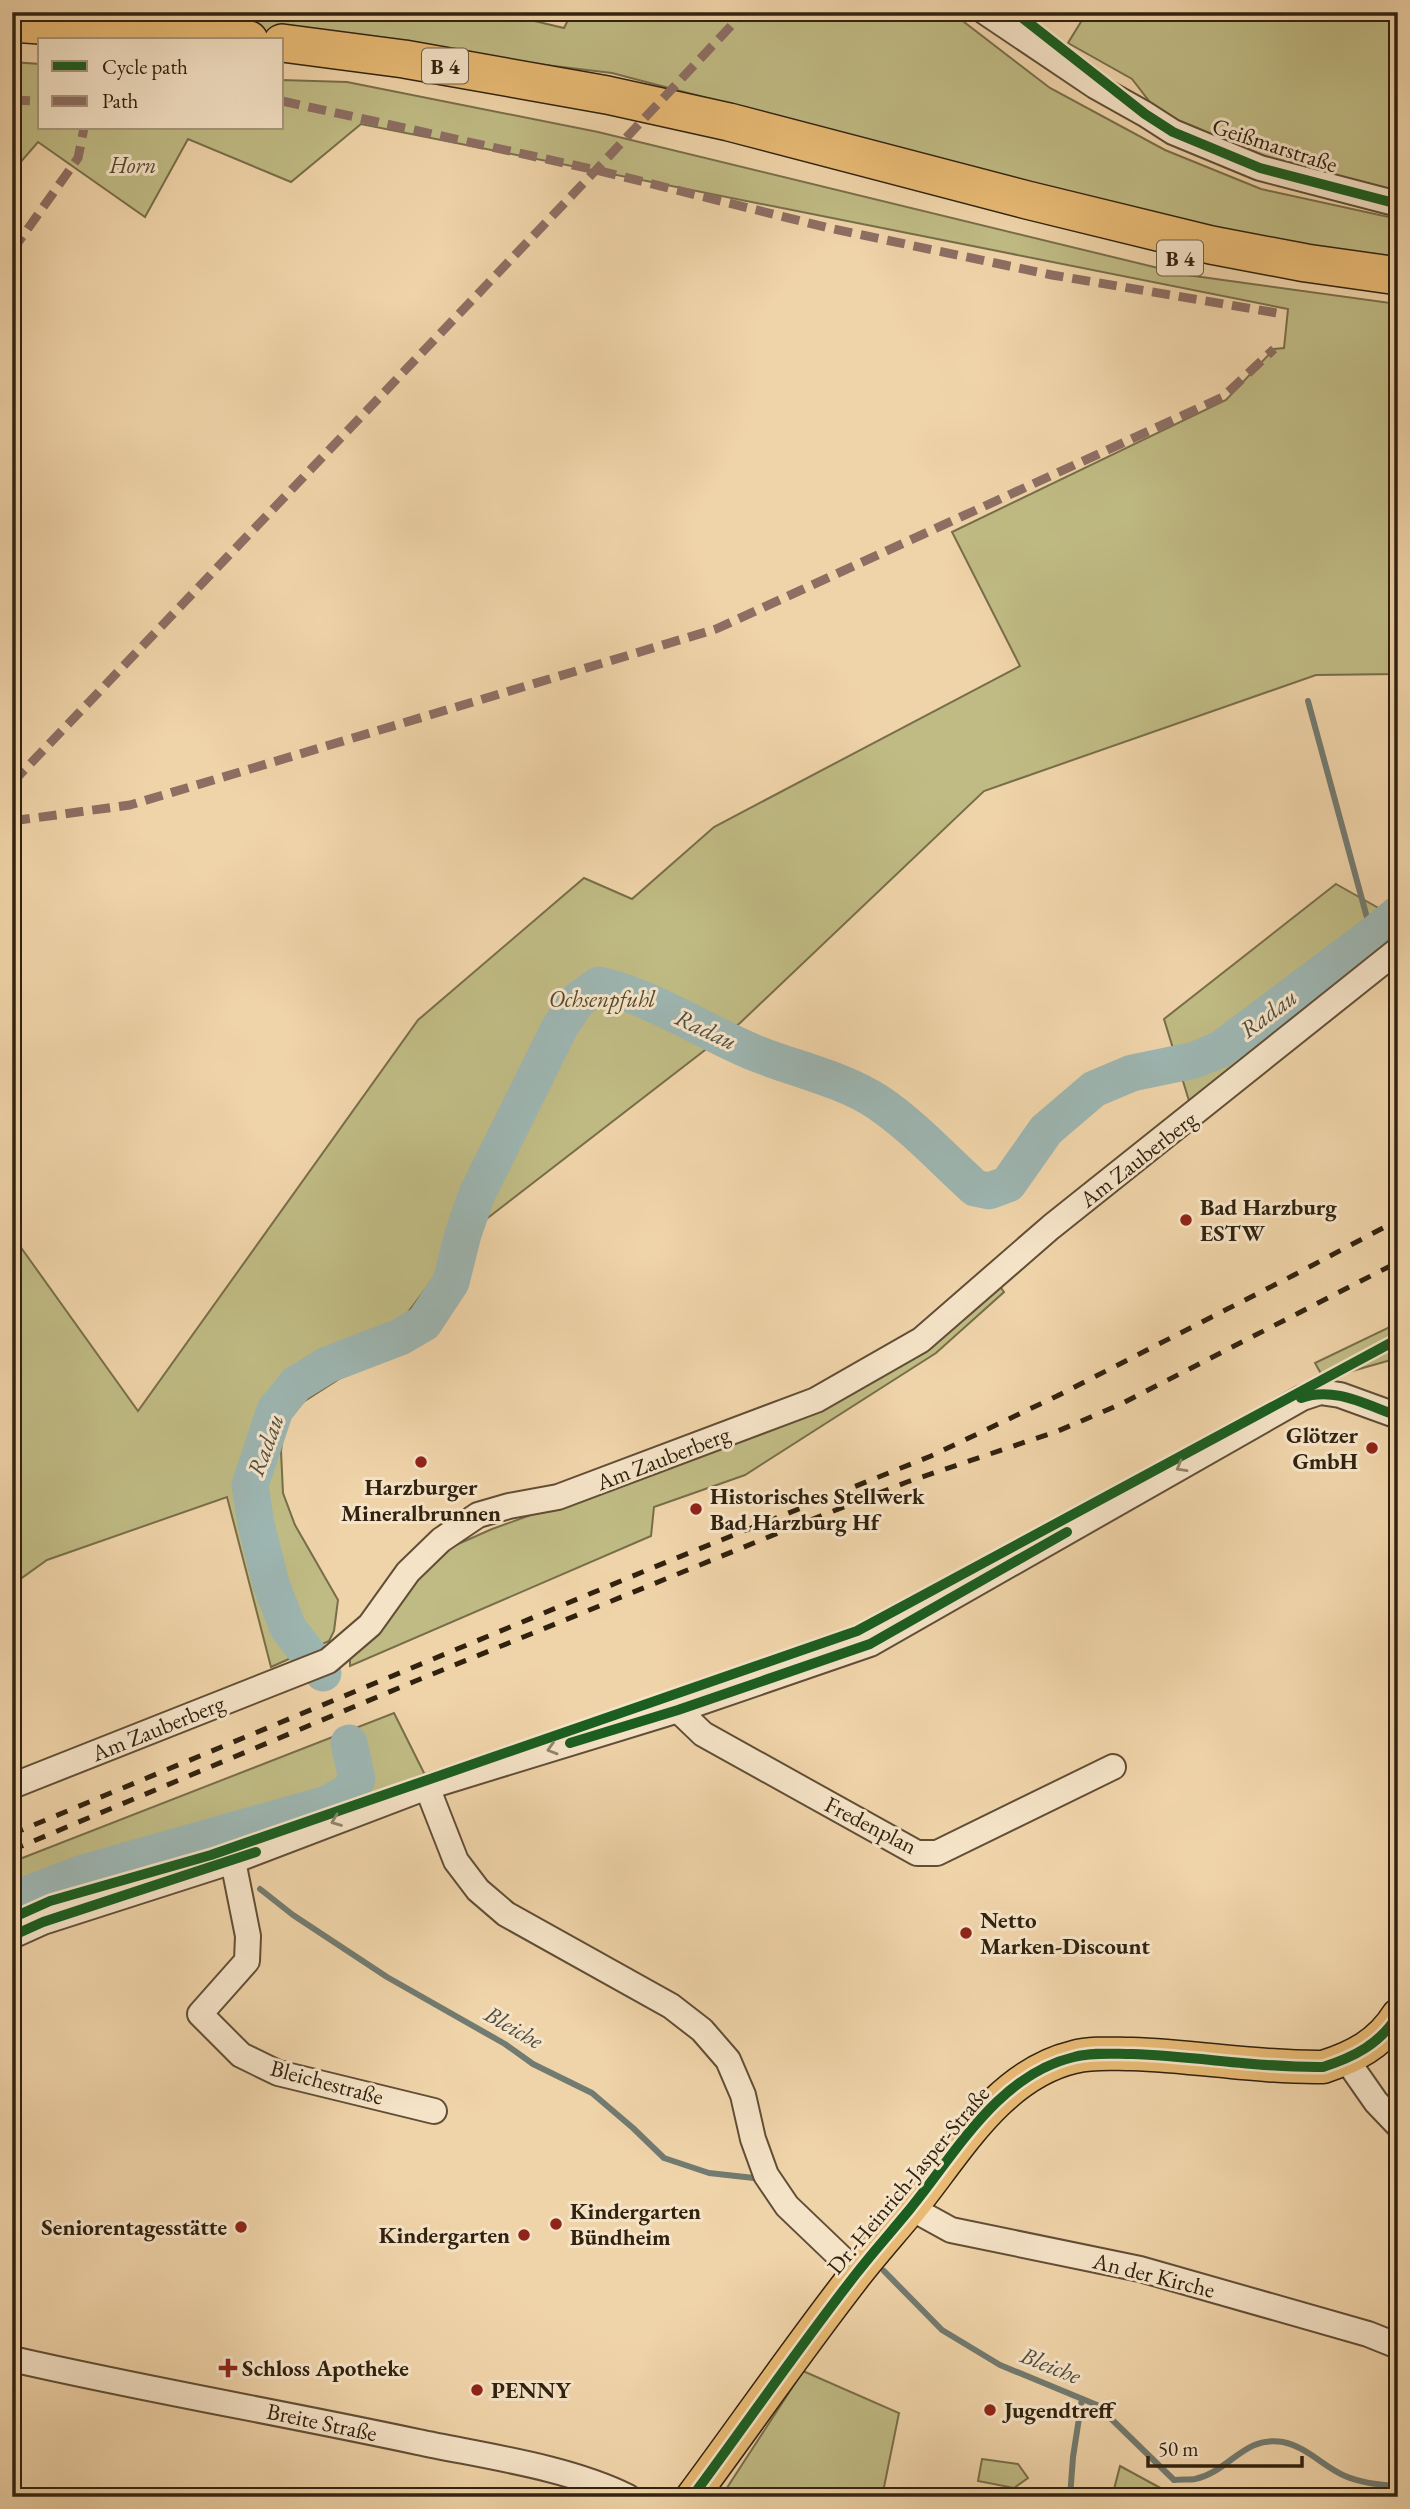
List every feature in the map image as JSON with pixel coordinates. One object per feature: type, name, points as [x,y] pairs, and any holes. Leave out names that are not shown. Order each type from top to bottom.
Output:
[{"type":"highway","points":[[12,23],[226,38]]},
{"type":"highway","points":[[12,43],[38,44]]},
{"type":"highway","name":"B 4","points":[[284,43],[404,59],[1027,200],[1212,245],[1306,263],[1398,276]]},
{"type":"highway","name":"B 4","points":[[284,65],[605,105]]},
{"type":"highway","name":"B 4","points":[[726,132],[1155,253],[1296,282],[1398,293]]},
{"type":"main road","name":"Dr.-Heinrich-Jasper-Straße","points":[[692,2497],[857,2273],[959,2144],[989,2111],[1030,2075],[1048,2065],[1076,2056],[1101,2053],[1323,2067],[1366,2049],[1387,2032],[1398,2015]]},
{"type":"street","name":"Geißmarstraße","points":[[985,12],[1094,86],[1174,132],[1260,168],[1398,204]]},
{"type":"street","name":"Am Zauberberg","points":[[12,1786],[328,1661],[370,1625],[408,1572],[441,1540],[478,1515],[558,1497],[817,1400],[921,1339],[1051,1227],[1398,950]]},
{"type":"street","points":[[12,1936],[43,1922],[233,1861],[427,1787],[678,1710],[870,1644],[1302,1398],[1320,1392],[1340,1395],[1398,1416]]},
{"type":"street","name":"Fredenplan","points":[[678,1710],[703,1734],[917,1853],[937,1853],[1113,1767]]},
{"type":"street","points":[[427,1787],[456,1861],[478,1890],[506,1914],[671,2006],[702,2030],[728,2060],[743,2095],[753,2139],[766,2175],[787,2206],[857,2273]]},
{"type":"street","name":"Bleichestraße","points":[[233,1861],[248,1936],[247,1961],[200,2014],[241,2055],[278,2073],[434,2111]]},
{"type":"street","points":[[1346,2059],[1376,2102],[1398,2125]]},
{"type":"street","name":"An der Kirche","points":[[911,2208],[951,2230],[1140,2269],[1368,2334],[1398,2346]]},
{"type":"street","name":"Breite Straße","points":[[12,2360],[481,2454],[582,2479],[628,2497]]},
{"type":"green space","points":[[100,12],[496,12],[564,28],[572,12],[951,12],[1050,88],[1165,150],[1261,189],[1398,219],[1398,259],[1358,256],[1164,218],[612,73]]},
{"type":"green space","points":[[1087,12],[1398,12],[1398,204],[1173,132],[1132,79],[1068,43]]},
{"type":"green space","name":"Ochsenpfuhl","points":[[12,62],[38,64],[38,130],[284,130],[284,80],[347,82],[598,132],[1187,275],[1398,304],[1398,674],[1316,675],[984,791],[740,1023],[467,1234],[375,1356],[297,1406],[284,1428],[281,1451],[283,1493],[295,1525],[338,1600],[334,1631],[329,1641],[271,1667],[227,1497],[47,1560],[12,1585],[12,1235],[138,1411],[418,1020],[584,878],[632,899],[714,827],[1020,666],[952,532],[1226,400],[1274,349],[1284,348],[1288,309],[361,124],[291,182],[188,139],[145,217],[38,142],[12,172]]},
{"type":"green space","points":[[1336,884],[1398,919],[1398,928],[1190,1104],[1164,1019]]},
{"type":"green space","points":[[999,1285],[1004,1292],[936,1353],[745,1475],[654,1507],[651,1536],[350,1666],[350,1657],[440,1552],[492,1529],[698,1455]]},
{"type":"green space","points":[[1398,1323],[1398,1358],[1324,1379],[1315,1363]]},
{"type":"green space","points":[[394,1713],[426,1777],[54,1894],[12,1912],[12,1862]]},
{"type":"green space","points":[[803,2371],[899,2413],[882,2497],[721,2497]]},
{"type":"green space","points":[[982,2459],[1018,2464],[1028,2478],[1014,2488],[978,2481]]},
{"type":"green space","points":[[1120,2466],[1177,2497],[1112,2497]]},
{"type":"waterway","points":[[1308,701],[1372,936]]},
{"type":"waterway","name":"Radau","points":[[323,1673],[288,1628],[271,1584],[256,1524],[250,1485],[275,1410],[296,1384],[327,1365],[400,1337],[424,1323],[451,1282],[477,1194],[560,1027],[577,1001],[599,985],[639,998],[736,1045],[865,1095],[904,1122],[975,1188],[989,1191],[1008,1184],[1046,1130],[1094,1089],[1132,1073],[1195,1060],[1221,1049],[1398,914]]},
{"type":"waterway","name":"Radau","points":[[12,1900],[83,1873],[327,1804],[349,1792],[357,1779],[349,1743]]},
{"type":"waterway","name":"Bleiche","points":[[260,1889],[293,1915],[387,1977],[505,2044],[533,2064],[592,2093],[664,2158],[709,2173],[754,2178]]},
{"type":"waterway","name":"Bleiche","points":[[884,2271],[942,2330],[1000,2365],[1097,2405],[1174,2480],[1195,2479],[1207,2475],[1247,2449],[1269,2441],[1283,2442],[1300,2448],[1351,2478],[1398,2486]]},
{"type":"waterway","points":[[1070,2497],[1082,2399]]},
{"type":"railway","points":[[12,1834],[669,1561],[931,1456],[1057,1396],[1398,1220]]},
{"type":"railway","points":[[12,1850],[793,1527],[907,1482],[1058,1431],[1121,1404],[1398,1262]]},
{"type":"marked path","points":[[12,783],[744,12]]},
{"type":"marked path","points":[[12,100],[38,101]]},
{"type":"marked path","points":[[284,101],[596,170],[829,228],[1052,275],[1277,313]]},
{"type":"marked path","points":[[12,251],[78,158],[84,130]]},
{"type":"marked path","points":[[12,821],[130,805],[716,629],[1223,397],[1274,349]]},
{"type":"cycle path","points":[[1015,12],[1145,114],[1173,132],[1260,168],[1398,204]]},
{"type":"cycle path","points":[[12,1918],[50,1901],[211,1855],[857,1631],[1398,1339]]},
{"type":"cycle path","points":[[1301,1398],[1326,1394],[1350,1398],[1398,1416]]},
{"type":"cycle path","points":[[570,1743],[678,1710],[870,1644],[1067,1532]]},
{"type":"cycle path","points":[[12,1936],[43,1922],[256,1852]]},
{"type":"cycle path","points":[[692,2497],[862,2266],[981,2119],[1023,2080],[1047,2066],[1074,2057],[1096,2054],[1156,2055],[1275,2066],[1323,2067],[1345,2059],[1375,2042],[1398,2015]]},
{"type":"place","name":"Bad Harzburg ESTW","points":[[1186,1220]]},
{"type":"place","name":"Glötzer GmbH","points":[[1372,1448]]},
{"type":"place","name":"Harzburger Mineralbrunnen","points":[[421,1462]]},
{"type":"place","name":"Historisches Stellwerk Bad Harzburg Hf","points":[[696,1509]]},
{"type":"place","name":"Netto Marken-Discount","points":[[966,1933]]},
{"type":"place","name":"Kindergarten Bündheim","points":[[556,2224]]},
{"type":"place","name":"Seniorentagesstätte","points":[[241,2227]]},
{"type":"place","name":"Kindergarten","points":[[524,2235]]},
{"type":"place","name":"Schloss Apotheke","points":[[228,2368]]},
{"type":"place","name":"PENNY","points":[[477,2390]]},
{"type":"place","name":"Jugendtreff","points":[[990,2410]]},
{"type":"park label","name":"Horn","points":[[133,165]]}]
